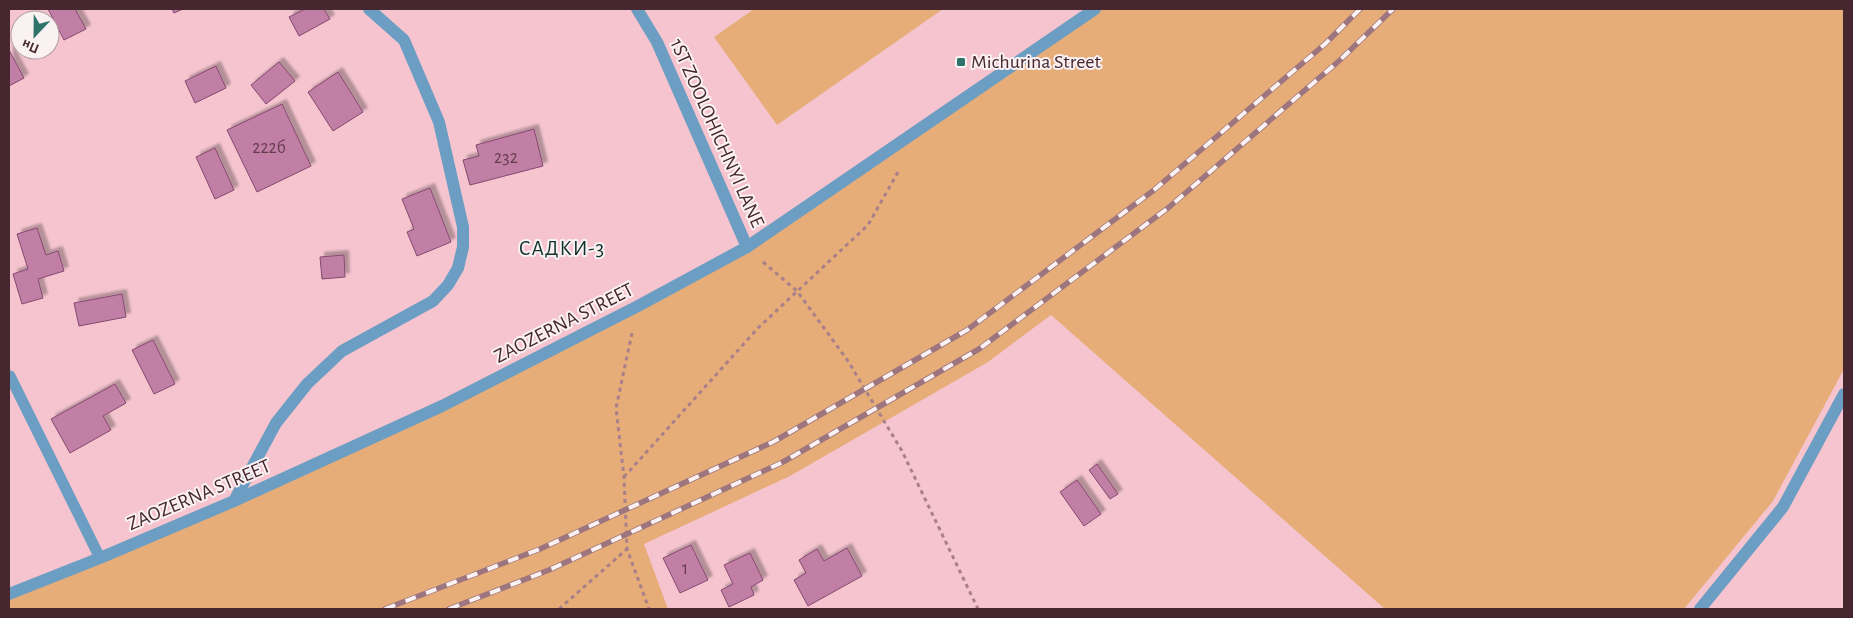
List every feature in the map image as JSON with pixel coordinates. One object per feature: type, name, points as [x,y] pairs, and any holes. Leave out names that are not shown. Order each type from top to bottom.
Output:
[{"type":"street","points":[[234,501],[276,423],[307,384],[342,351],[433,301],[448,285],[458,268],[463,247],[463,226],[439,122],[404,40],[369,9]]},
{"type":"street","name":"1ST ZOOLOHICHNYI LANE","points":[[637,9],[657,42],[747,247]]},
{"type":"street","name":"ZAOZERNA STREET","points":[[9,594],[234,501],[442,406],[638,306],[747,247],[1094,9]]},
{"type":"street","points":[[1700,609],[1784,507],[1844,394]]},
{"type":"lane","points":[[10,376],[100,558]]},
{"type":"path","points":[[624,477],[759,327],[868,225],[901,167]]},
{"type":"path","points":[[747,247],[797,291],[848,362],[902,451],[978,609]]},
{"type":"path","points":[[638,306],[616,408],[624,477],[627,549],[649,609]]},
{"type":"path","points":[[559,609],[627,549]]},
{"type":"shaded area","points":[[754,9],[943,9],[777,125],[714,37]]},
{"type":"shaded area","points":[[1095,9],[1844,9],[1844,369],[1773,501],[1684,609],[1385,609],[1051,315],[988,362],[790,476],[644,544],[668,609],[9,609],[9,594],[273,484],[747,247]]},
{"type":"building","points":[[75,9],[86,29],[64,40],[60,32],[60,10],[49,10]]},
{"type":"building","points":[[172,9],[183,9],[174,13]]},
{"type":"building","points":[[305,9],[324,9],[330,19],[299,36],[289,17]]},
{"type":"building","points":[[9,50],[10,60],[14,60],[24,78],[9,86]]},
{"type":"building","points":[[279,62],[295,81],[266,104],[251,85]]},
{"type":"building","points":[[216,66],[226,88],[195,103],[185,81]]},
{"type":"building","points":[[338,72],[363,112],[333,131],[308,92]]},
{"type":"building","points":[[282,104],[311,166],[257,192],[227,130]]},
{"type":"building","points":[[534,129],[543,166],[470,185],[463,160],[479,156],[476,145]]},
{"type":"building","points":[[215,148],[234,190],[215,199],[196,157]]},
{"type":"building","points":[[430,188],[451,242],[417,256],[407,232],[414,229],[402,199]]},
{"type":"building","points":[[37,228],[46,255],[58,251],[64,271],[38,279],[43,298],[22,304],[13,274],[28,269],[17,234]]},
{"type":"building","points":[[344,255],[345,277],[322,279],[320,257]]},
{"type":"building","points":[[122,294],[126,317],[79,326],[74,303]]},
{"type":"building","points":[[153,340],[175,384],[154,394],[132,350]]},
{"type":"building","points":[[115,384],[126,403],[103,416],[111,430],[70,453],[51,419]]},
{"type":"building","points":[[1097,464],[1118,494],[1110,499],[1089,470]]},
{"type":"building","points":[[1077,480],[1101,514],[1084,526],[1060,492]]},
{"type":"building","points":[[691,545],[708,580],[680,593],[663,558]]},
{"type":"building","points":[[847,548],[862,576],[808,606],[794,580],[806,573],[799,560],[817,549],[824,561]]},
{"type":"building","points":[[750,553],[763,580],[751,587],[754,595],[729,607],[721,590],[733,584],[724,565]]},
{"type":"railway","points":[[385,609],[540,549],[773,442],[967,330],[1154,190],[1325,44],[1360,9]]},
{"type":"railway","points":[[449,609],[549,570],[783,462],[979,349],[1168,208],[1340,60],[1393,9]]},
{"type":"place","name":"Michurina Street","points":[[961,62]]},
{"type":"district","name":"САДКИ-3","points":[[562,248]]}]
